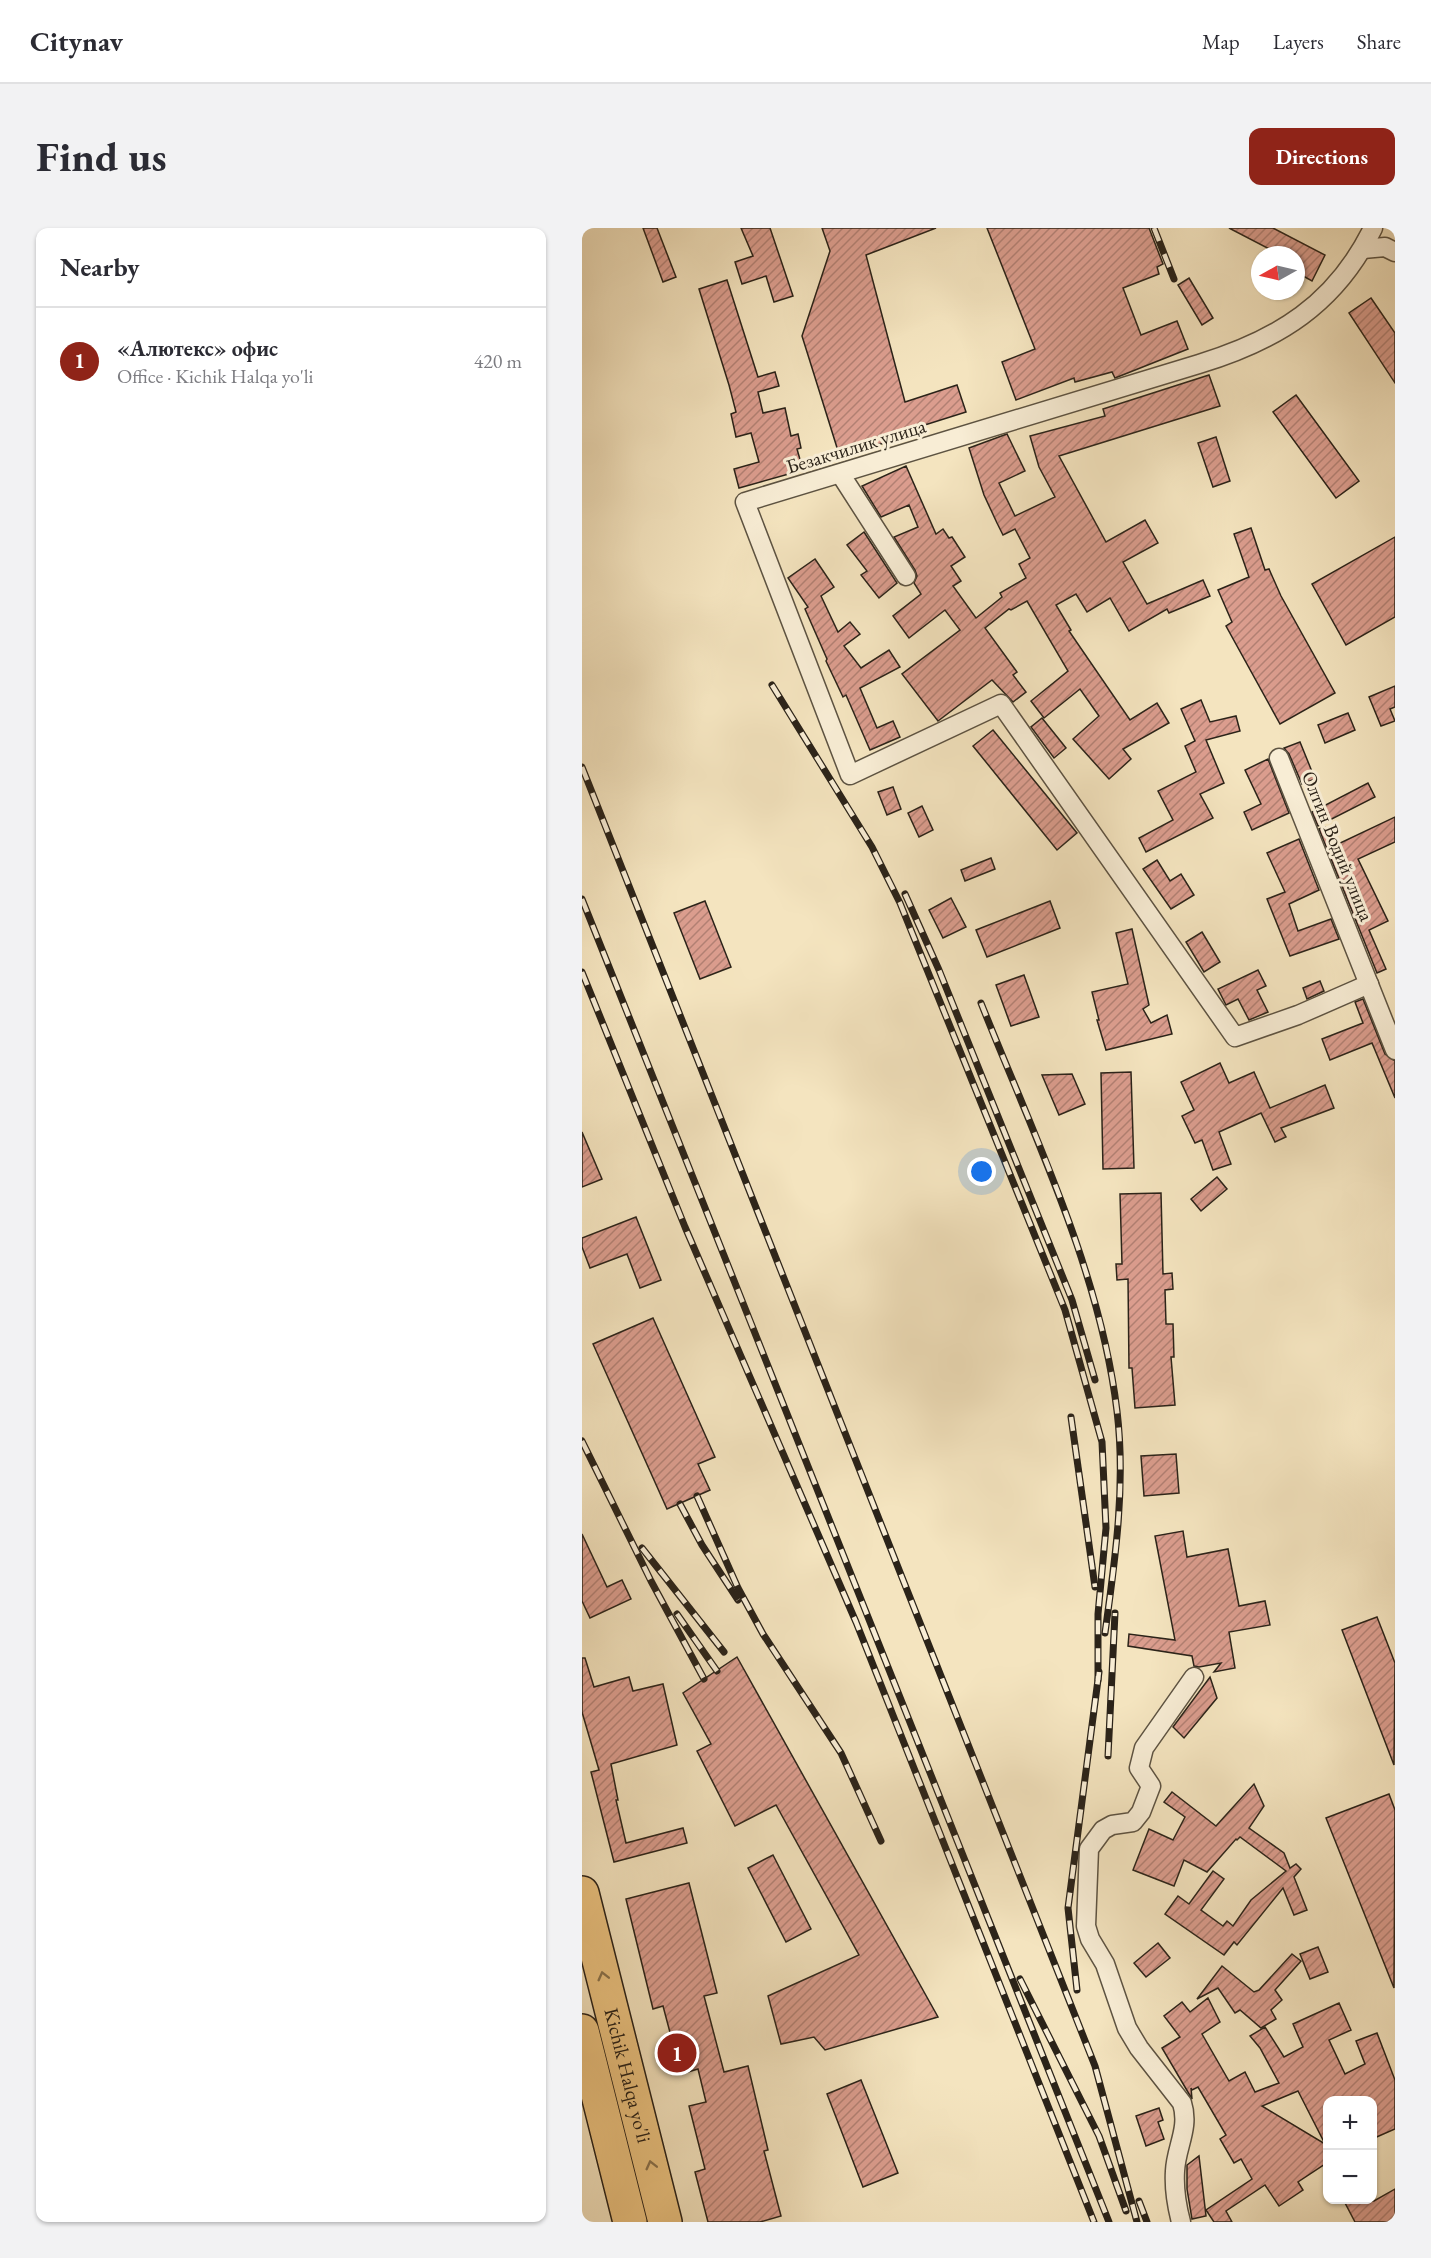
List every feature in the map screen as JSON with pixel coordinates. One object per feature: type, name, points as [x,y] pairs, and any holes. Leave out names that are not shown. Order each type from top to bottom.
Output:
[{"type":"highway","name":"Kichik Halqa yo'li","points":[[582,1893],[665,2222]]},
{"type":"highway","name":"Kichik Halqa yo'li","points":[[582,2031],[630,2222]]},
{"type":"street","name":"Безакчилик улица","points":[[1369,984],[1299,1015],[1235,1037],[1001,704],[850,775],[745,502],[841,475],[1225,357],[1264,340],[1299,318],[1333,290],[1363,249],[1373,228]]},
{"type":"street","points":[[1363,249],[1385,247],[1395,252]]},
{"type":"street","points":[[841,475],[906,576]]},
{"type":"street","name":"Олтин Водий улица","points":[[1279,759],[1395,1050]]},
{"type":"street","points":[[1181,2222],[1175,2172],[1185,2130],[1185,2110],[1127,2028],[1105,1965],[1090,1939],[1086,1906],[1089,1849],[1103,1830],[1112,1825],[1133,1822],[1141,1812],[1151,1785],[1139,1768],[1144,1748],[1194,1677]]},
{"type":"building","points":[[643,228],[657,228],[676,277],[663,282]]},
{"type":"building","points":[[741,228],[770,228],[793,296],[774,302],[766,276],[742,284],[735,262],[753,256]]},
{"type":"building","points":[[822,228],[936,228],[866,255],[905,402],[957,385],[966,412],[912,429],[914,436],[839,454],[802,336],[830,251]]},
{"type":"building","points":[[987,228],[1149,228],[1163,264],[1157,267],[1159,274],[1123,288],[1141,335],[1177,321],[1188,349],[1115,378],[1112,372],[1075,382],[1074,378],[1016,400],[1002,362],[1035,349]]},
{"type":"building","points":[[1229,228],[1273,228],[1325,255],[1312,281],[1305,277],[1305,246],[1264,246]]},
{"type":"building","points":[[1189,278],[1213,318],[1202,325],[1178,285]]},
{"type":"building","points":[[727,280],[758,377],[775,372],[779,386],[758,392],[763,413],[785,408],[791,436],[798,434],[801,448],[797,449],[803,470],[739,488],[734,469],[759,462],[751,433],[736,437],[731,414],[736,412],[699,289]]},
{"type":"building","points":[[1371,298],[1395,333],[1395,383],[1349,313]]},
{"type":"building","points":[[1209,375],[1220,406],[1059,456],[1106,542],[1145,520],[1158,543],[1123,562],[1147,604],[1203,580],[1210,596],[1169,613],[1167,609],[1129,631],[1110,598],[1087,612],[1076,594],[1056,605],[1071,630],[1069,631],[1130,720],[1157,703],[1169,723],[1123,749],[1131,759],[1109,779],[1073,739],[1099,716],[1080,689],[1044,718],[1031,701],[1068,671],[1027,601],[1009,609],[985,628],[1017,672],[1013,675],[1026,692],[1013,702],[992,680],[938,721],[902,674],[960,630],[945,610],[909,638],[893,616],[921,594],[914,583],[917,576],[915,570],[894,537],[918,527],[909,505],[881,517],[862,486],[906,466],[936,534],[943,529],[949,538],[952,537],[965,557],[951,566],[961,581],[953,586],[976,618],[1002,597],[1000,593],[1026,578],[1019,564],[1030,558],[1015,529],[1003,535],[984,495],[969,448],[1007,434],[1025,471],[999,483],[1015,516],[1055,497],[1039,467],[1030,436],[1105,416],[1103,409]]},
{"type":"building","points":[[1296,395],[1359,481],[1336,498],[1273,412]]},
{"type":"building","points":[[1216,437],[1230,481],[1213,487],[1198,443]]},
{"type":"building","points":[[1251,528],[1265,570],[1269,569],[1281,596],[1335,693],[1280,724],[1226,626],[1232,622],[1218,590],[1249,577],[1234,534]]},
{"type":"building","points":[[864,532],[897,583],[879,598],[861,575],[867,571],[847,545]]},
{"type":"building","points":[[1395,537],[1395,617],[1346,645],[1312,584]]},
{"type":"building","points":[[815,559],[834,587],[821,596],[838,632],[850,622],[860,634],[844,646],[861,668],[889,650],[900,667],[860,688],[877,728],[893,721],[900,737],[870,750],[846,695],[843,697],[826,661],[805,609],[808,607],[788,578]]},
{"type":"building","points":[[1395,686],[1395,707],[1390,709],[1395,721],[1381,726],[1369,697]]},
{"type":"building","points":[[1201,700],[1210,722],[1236,716],[1240,731],[1206,740],[1224,783],[1200,794],[1213,818],[1146,852],[1139,838],[1173,820],[1158,791],[1196,772],[1185,746],[1195,741],[1181,709]]},
{"type":"building","points":[[1348,713],[1355,730],[1325,743],[1318,725]]},
{"type":"building","points":[[1042,718],[1066,748],[1054,758],[1031,727]]},
{"type":"building","points":[[993,730],[1077,833],[1057,850],[973,746]]},
{"type":"building","points":[[1300,742],[1315,779],[1302,784],[1284,748]]},
{"type":"building","points":[[1268,759],[1289,813],[1252,830],[1244,812],[1261,804],[1245,770]]},
{"type":"building","points":[[1368,783],[1375,797],[1318,826],[1312,812]]},
{"type":"building","points":[[893,787],[901,809],[887,815],[878,792]]},
{"type":"building","points":[[922,806],[933,830],[919,837],[908,813]]},
{"type":"building","points":[[1395,817],[1395,842],[1358,859],[1388,921],[1369,930],[1386,969],[1377,973],[1319,829],[1325,827],[1334,846]]},
{"type":"building","points":[[1299,839],[1319,890],[1289,904],[1298,931],[1331,919],[1339,939],[1290,956],[1267,899],[1285,892],[1267,853]]},
{"type":"building","points":[[991,858],[995,869],[965,881],[961,870]]},
{"type":"building","points":[[1157,860],[1170,881],[1181,874],[1194,895],[1171,909],[1143,869]]},
{"type":"building","points":[[951,898],[966,927],[943,938],[929,910]]},
{"type":"building","points":[[705,901],[731,967],[700,979],[674,913]]},
{"type":"building","points":[[1050,901],[1060,928],[987,957],[976,930]]},
{"type":"building","points":[[1132,929],[1149,1005],[1143,1009],[1151,1023],[1167,1015],[1172,1034],[1106,1050],[1092,992],[1128,984],[1116,933]]},
{"type":"building","points":[[1202,932],[1220,962],[1204,972],[1186,942]]},
{"type":"building","points":[[1258,970],[1266,986],[1257,990],[1268,1012],[1249,1020],[1238,999],[1226,1005],[1218,989]]},
{"type":"building","points":[[1024,975],[1039,1017],[1011,1026],[996,985]]},
{"type":"building","points":[[1320,981],[1324,991],[1307,999],[1303,988]]},
{"type":"building","points":[[1363,999],[1385,1054],[1395,1061],[1395,1098],[1372,1043],[1330,1060],[1322,1039],[1363,1023],[1355,1002]]},
{"type":"building","points":[[1220,1063],[1229,1083],[1254,1072],[1270,1108],[1325,1085],[1334,1108],[1281,1128],[1286,1137],[1275,1142],[1261,1113],[1219,1132],[1231,1164],[1213,1170],[1202,1140],[1195,1143],[1182,1116],[1194,1110],[1181,1082]]},
{"type":"building","points":[[1131,1072],[1134,1168],[1103,1169],[1101,1073]]},
{"type":"building","points":[[1072,1074],[1085,1104],[1059,1115],[1042,1075]]},
{"type":"building","points":[[582,1132],[602,1179],[582,1187]]},
{"type":"building","points":[[1217,1177],[1227,1189],[1201,1211],[1191,1199]]},
{"type":"building","points":[[1161,1193],[1163,1274],[1172,1273],[1173,1289],[1165,1290],[1166,1324],[1173,1324],[1174,1357],[1171,1357],[1175,1405],[1135,1408],[1132,1368],[1129,1368],[1128,1279],[1117,1280],[1116,1264],[1122,1264],[1120,1194]]},
{"type":"building","points":[[636,1217],[661,1280],[640,1288],[627,1254],[590,1268],[582,1247],[582,1238]]},
{"type":"building","points":[[653,1318],[715,1457],[698,1464],[710,1490],[667,1509],[593,1344]]},
{"type":"building","points":[[1176,1454],[1179,1493],[1144,1496],[1141,1456]]},
{"type":"building","points":[[1183,1531],[1187,1557],[1228,1549],[1239,1606],[1265,1601],[1270,1625],[1229,1632],[1235,1668],[1214,1672],[1221,1663],[1199,1667],[1194,1666],[1192,1656],[1128,1646],[1129,1634],[1175,1640],[1155,1536]]},
{"type":"building","points":[[582,1534],[607,1587],[622,1580],[631,1599],[590,1618],[582,1601]]},
{"type":"building","points":[[1377,1617],[1395,1663],[1394,1765],[1342,1630]]},
{"type":"building","points":[[737,1657],[938,2017],[825,2050],[814,2037],[781,2044],[768,1996],[859,1955],[776,1805],[735,1826],[697,1751],[711,1744],[683,1693]]},
{"type":"building","points":[[582,1658],[585,1658],[594,1687],[629,1677],[633,1691],[663,1684],[677,1745],[611,1764],[618,1800],[616,1800],[626,1843],[683,1828],[687,1843],[614,1862],[591,1772],[599,1770],[582,1712]]},
{"type":"building","points":[[1210,1677],[1217,1698],[1184,1738],[1173,1727]]},
{"type":"building","points":[[1254,1784],[1264,1806],[1249,1828],[1284,1853],[1290,1868],[1296,1864],[1301,1869],[1294,1877],[1307,1910],[1294,1915],[1283,1888],[1237,1945],[1234,1942],[1224,1955],[1165,1914],[1178,1896],[1189,1904],[1213,1871],[1224,1879],[1201,1910],[1223,1926],[1227,1921],[1233,1926],[1251,1900],[1286,1871],[1240,1837],[1207,1872],[1184,1860],[1174,1886],[1133,1870],[1149,1829],[1173,1840],[1185,1817],[1164,1802],[1172,1792],[1216,1826]]},
{"type":"building","points":[[1389,1794],[1395,1810],[1394,1988],[1326,1818]]},
{"type":"building","points":[[773,1855],[811,1929],[786,1942],[748,1868]]},
{"type":"building","points":[[689,1883],[717,1993],[704,1996],[724,2072],[748,2066],[768,2150],[764,2151],[781,2216],[760,2222],[708,2222],[695,2172],[705,2169],[689,2106],[706,2102],[698,2069],[681,2074],[663,2006],[653,2009],[626,1899]]},
{"type":"building","points":[[1158,1943],[1170,1958],[1146,1977],[1134,1963]]},
{"type":"building","points":[[1318,1947],[1328,1972],[1310,1979],[1300,1954]]},
{"type":"building","points":[[1292,1954],[1301,1961],[1275,1990],[1282,2000],[1271,2010],[1276,2019],[1261,2028],[1240,2010],[1235,2013],[1218,1988],[1197,1999],[1222,1966],[1254,1992],[1259,1990]]},
{"type":"building","points":[[1208,1998],[1220,2022],[1202,2034],[1229,2081],[1245,2072],[1255,2092],[1279,2083],[1260,2048],[1250,2036],[1265,2027],[1284,2057],[1303,2047],[1293,2024],[1339,2003],[1351,2030],[1329,2040],[1345,2074],[1365,2064],[1356,2041],[1377,2033],[1395,2080],[1395,2129],[1377,2137],[1377,2096],[1323,2096],[1323,2140],[1298,2091],[1262,2106],[1323,2143],[1323,2165],[1298,2182],[1303,2190],[1279,2206],[1265,2185],[1226,2211],[1232,2222],[1214,2222],[1206,2210],[1252,2179],[1241,2159],[1234,2163],[1220,2139],[1226,2135],[1198,2087],[1192,2090],[1191,2088],[1192,2099],[1162,2048],[1180,2037],[1164,2016],[1182,2002],[1190,2012]]},
{"type":"building","points":[[861,2080],[898,2173],[863,2187],[827,2094]]},
{"type":"building","points":[[1159,2108],[1163,2120],[1158,2122],[1164,2139],[1146,2146],[1136,2116]]},
{"type":"building","points":[[1199,2156],[1206,2216],[1192,2219],[1187,2189],[1187,2165]]},
{"type":"building","points":[[1395,2189],[1395,2222],[1355,2222],[1346,2204],[1377,2204],[1377,2199]]},
{"type":"railway","points":[[1154,228],[1174,279]]},
{"type":"railway","points":[[772,685],[872,847],[900,903],[1065,1310],[1102,1442],[1106,1528],[1098,1614],[1098,1680]]},
{"type":"railway","points":[[582,767],[1095,2066],[1137,2222]]},
{"type":"railway","points":[[905,894],[939,970],[1072,1300],[1095,1380]]},
{"type":"railway","points":[[582,899],[1109,2222]]},
{"type":"railway","points":[[582,972],[685,1227],[856,1622],[1094,2222]]},
{"type":"railway","points":[[981,1003],[1062,1203],[1096,1306],[1108,1358],[1117,1411],[1120,1495],[1116,1551],[1105,1633]]},
{"type":"railway","points":[[1071,1417],[1095,1587]]},
{"type":"railway","points":[[582,1441],[651,1581],[704,1679]]},
{"type":"railway","points":[[697,1496],[738,1588],[763,1634],[841,1753],[881,1841]]},
{"type":"railway","points":[[680,1504],[702,1545],[738,1600]]},
{"type":"railway","points":[[642,1548],[724,1652]]},
{"type":"railway","points":[[1108,1756],[1115,1613]]},
{"type":"railway","points":[[677,1614],[717,1671]]},
{"type":"railway","points":[[1077,1990],[1068,1908],[1099,1672]]},
{"type":"railway","points":[[1020,1979],[1099,2136],[1126,2211]]},
{"type":"railway","points":[[1139,2201],[1147,2222]]},
{"type":"place","name":"«Алютекс» офис","points":[[677,2053]]}]
